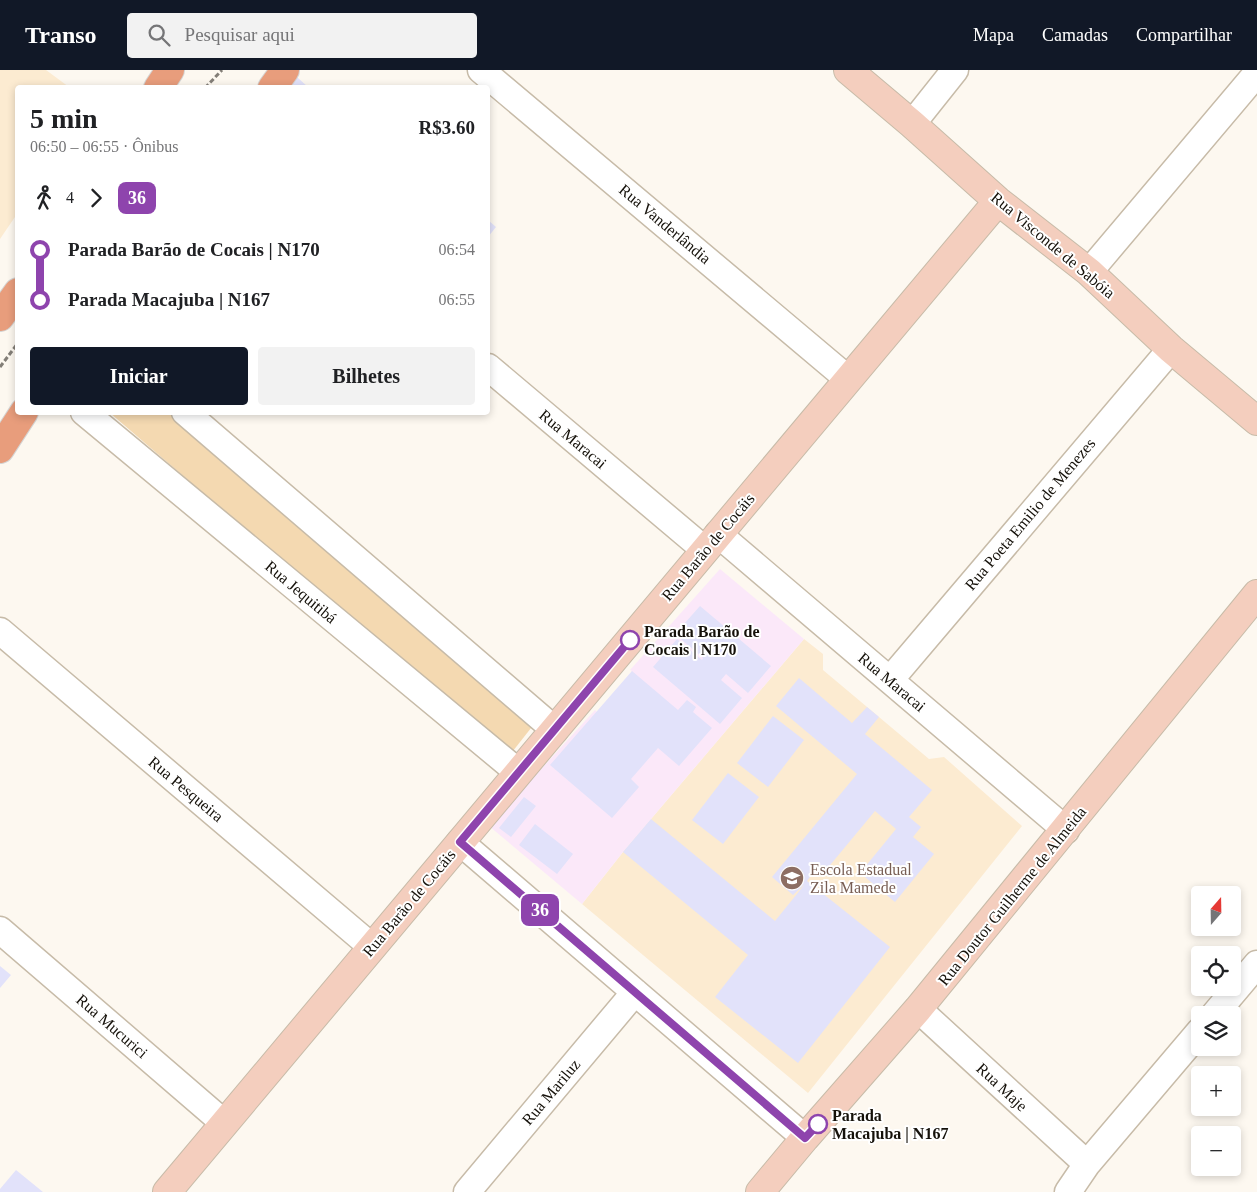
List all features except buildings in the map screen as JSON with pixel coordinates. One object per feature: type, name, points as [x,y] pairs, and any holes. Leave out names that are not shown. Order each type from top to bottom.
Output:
[{"type":"main road","points":[[160,85],[170,70]]},
{"type":"main road","points":[[274,85],[285,70]]},
{"type":"main road","points":[[0,317],[15,296]]},
{"type":"main road","points":[[0,449],[22,415]]},
{"type":"street","name":"Rua Vanderlândia","points":[[481,70],[848,379]]},
{"type":"street","name":"Rua Visconde de Sabóia","points":[[848,70],[998,201],[1089,272],[1171,349],[1257,421]]},
{"type":"street","points":[[912,124],[956,70]]},
{"type":"street","points":[[1089,272],[1257,73]]},
{"type":"street","name":"Rua Barão de Cocáis","points":[[167,1192],[998,201]]},
{"type":"street","name":"Rua Poeta Emilio de Menezes","points":[[890,680],[1171,349]]},
{"type":"street","name":"Rua Maracai","points":[[490,369],[890,680],[1066,830]]},
{"type":"street","name":"Rua Jequitibá","points":[[88,415],[518,772]]},
{"type":"street","points":[[188,415],[555,730]]},
{"type":"street","name":"Rua Doutor Guilherme de Almeida","points":[[760,1192],[918,1009],[1257,594]]},
{"type":"street","name":"Rua Pesqueira","points":[[0,631],[372,947]]},
{"type":"street","points":[[460,842],[805,1138]]},
{"type":"street","name":"Rua Mucurici","points":[[0,930],[224,1123]]},
{"type":"street","points":[[1222,1006],[1257,964]]},
{"type":"street","name":"Rua Mariluz","points":[[467,1192],[635,992]]},
{"type":"street","name":"Rua Maje","points":[[918,1009],[1087,1164]]},
{"type":"street","points":[[1068,1192],[1087,1164],[1191,1042]]},
{"type":"path","points":[[209,85],[222,70]]},
{"type":"path","points":[[0,367],[15,347]]},
{"type":"shaded area","points":[[0,70],[46,70],[66,85],[15,85],[15,217],[0,239]]},
{"type":"shaded area","points":[[112,415],[171,415],[535,723],[509,756]]},
{"type":"shaded area","points":[[720,569],[804,639],[623,852],[582,904],[489,826],[595,710],[597,712],[632,671],[630,670]]},
{"type":"shaded area","name":"Escola Estadual Zila Mamede","points":[[804,639],[823,654],[823,670],[929,759],[944,757],[1022,826],[808,1093],[582,904],[623,852]]},
{"type":"bus line","name":"36","points":[[630,640],[460,842],[805,1138],[818,1124]]},
{"type":"place","name":"Parada Barão de Cocais | N170","points":[[630,640]]},
{"type":"place","name":"Escola Estadual Zila Mamede","points":[[792,878]]},
{"type":"place","name":"Parada Macajuba | N167","points":[[818,1124]]}]
